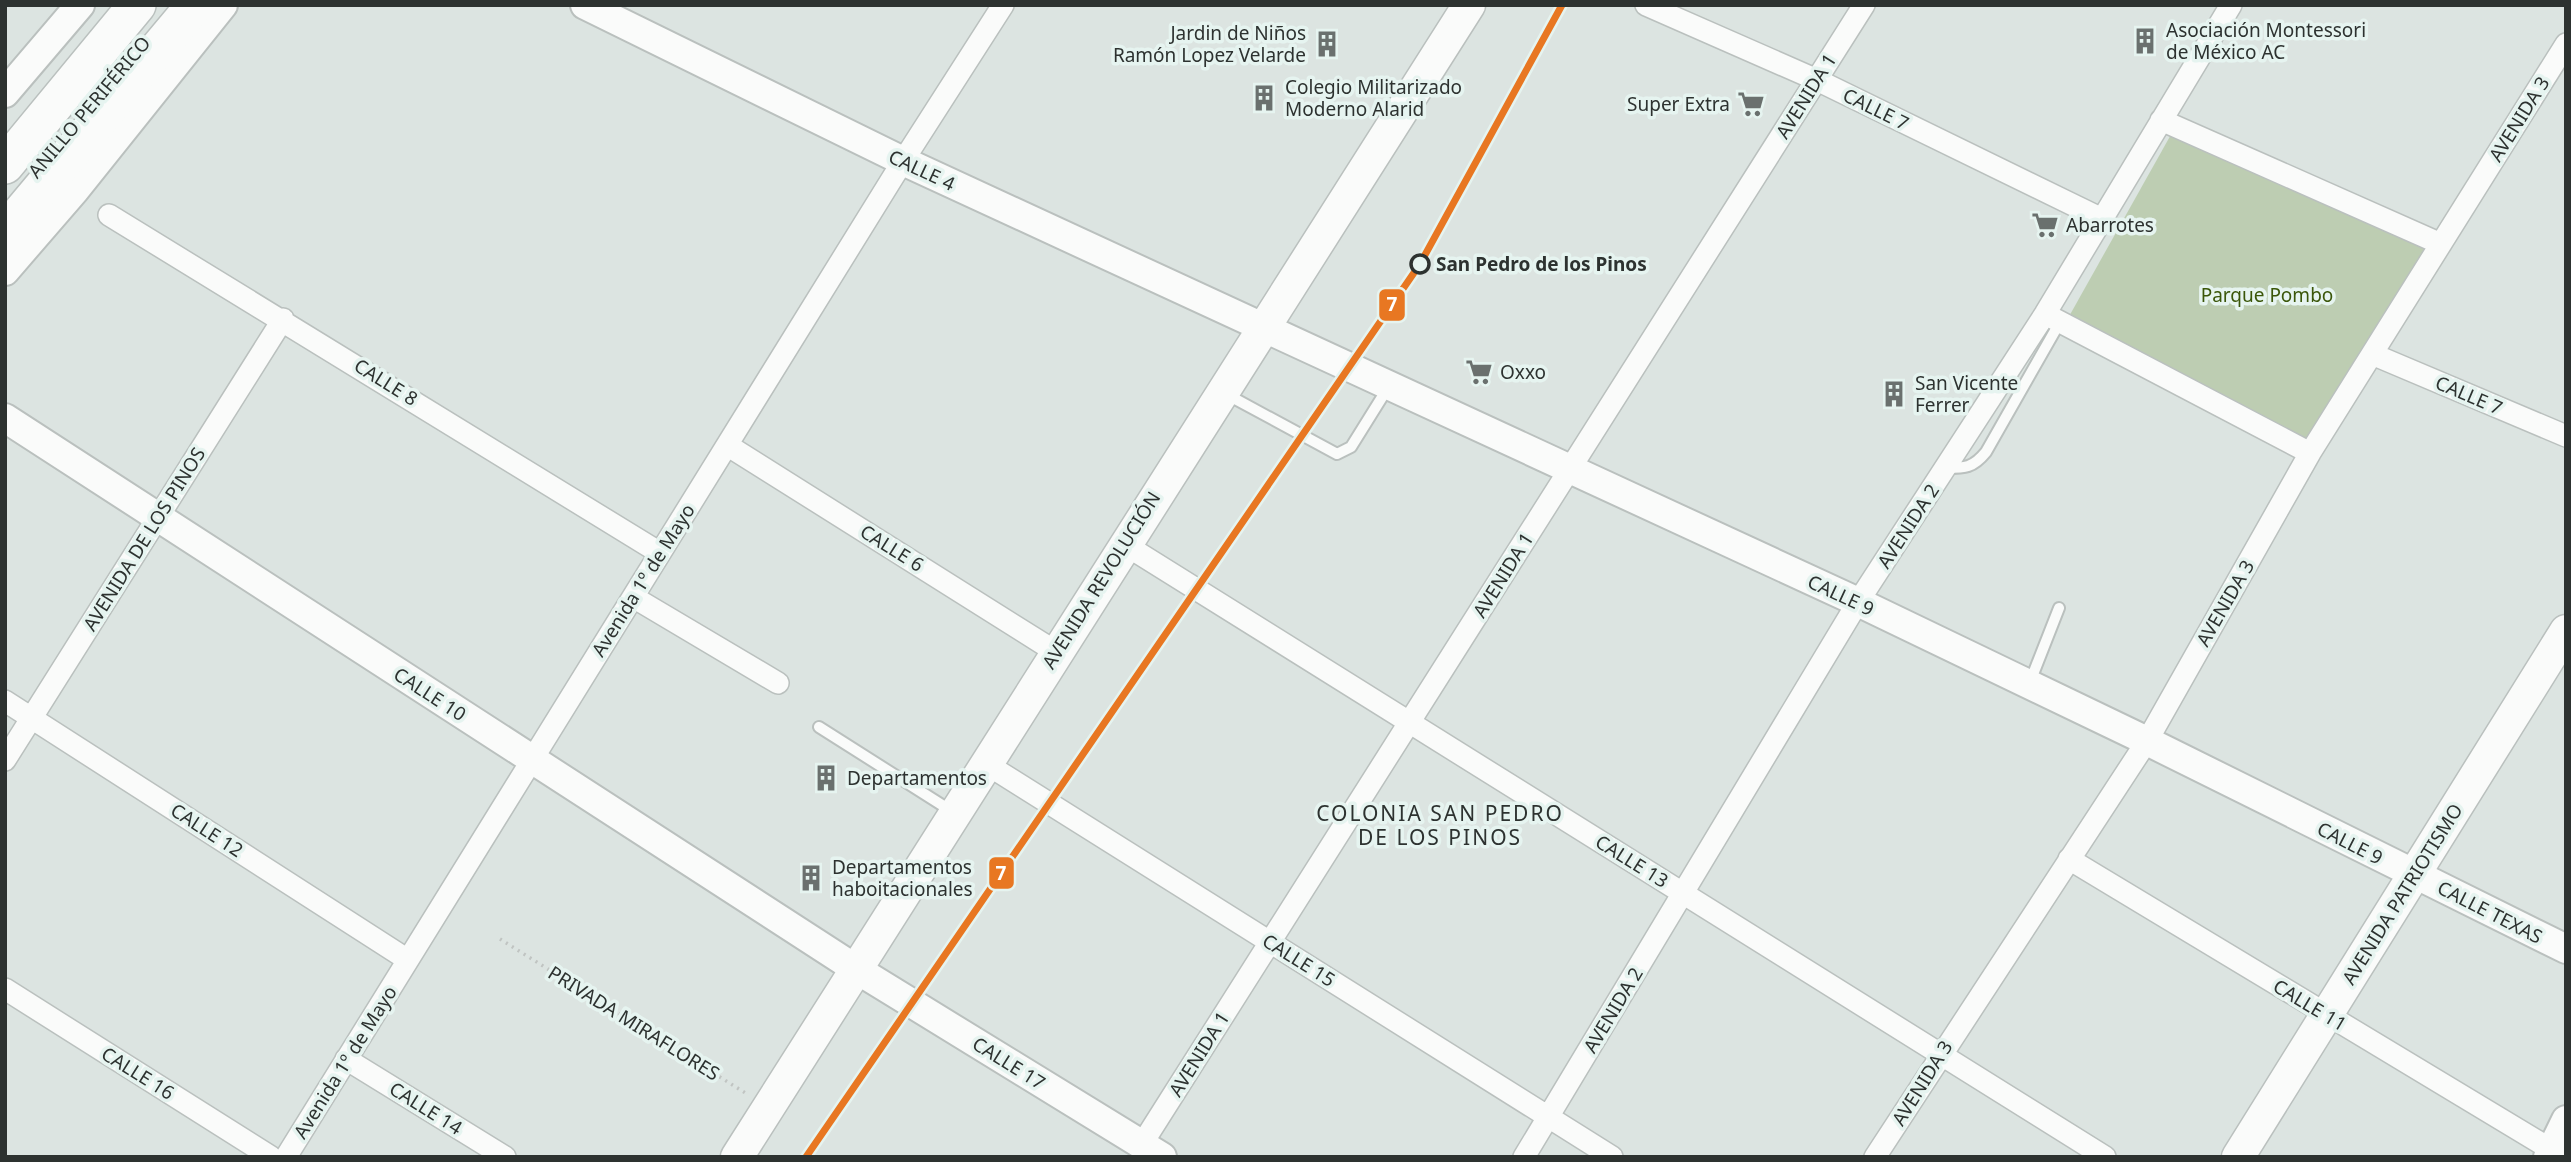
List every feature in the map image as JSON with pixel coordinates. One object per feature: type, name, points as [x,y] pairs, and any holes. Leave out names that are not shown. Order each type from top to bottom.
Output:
[{"type":"highway","name":"ANILLO PERIFÉRICO","points":[[5,146],[122,5]]},
{"type":"highway","points":[[5,165],[137,5]]},
{"type":"highway","name":"ANILLO PERIFÉRICO","points":[[5,208],[174,5]]},
{"type":"highway","points":[[5,232],[195,5]]},
{"type":"main road","name":"AVENIDA REVOLUCIÓN","points":[[737,1157],[1261,328],[1469,5]]},
{"type":"main road","name":"AVENIDA PATRIOTISMO","points":[[2238,1157],[2566,631]]},
{"type":"street","points":[[5,93],[80,5]]},
{"type":"street","points":[[5,271],[75,190],[223,5]]},
{"type":"street","name":"Avenida 1º de Mayo","points":[[286,1157],[903,161],[1003,5]]},
{"type":"street","name":"CALLE 7","points":[[1646,5],[1817,80],[2102,219]]},
{"type":"street","name":"AVENIDA 1","points":[[1152,1151],[1270,942],[1864,5]]},
{"type":"street","name":"AVENIDA 2","points":[[1524,1157],[1858,603],[1946,468],[2052,318],[2102,219],[2231,5]]},
{"type":"street","name":"CALLE 4","points":[[595,7],[903,161],[1261,328]]},
{"type":"street","name":"AVENIDA 3","points":[[1875,1157],[2147,741],[2310,453],[2566,44]]},
{"type":"street","points":[[2161,121],[2441,244]]},
{"type":"street","name":"CALLE 8","points":[[109,215],[283,319],[660,553]]},
{"type":"street","points":[[2052,318],[2310,453]]},
{"type":"street","name":"AVENIDA DE LOS PINOS","points":[[5,760],[283,319]]},
{"type":"street","name":"CALLE 9","points":[[1261,328],[1570,468],[1858,603],[2147,741],[2414,875]]},
{"type":"street","name":"CALLE 7","points":[[2372,354],[2566,436]]},
{"type":"street","name":"CALLE 10","points":[[5,418],[856,969]]},
{"type":"street","name":"CALLE 6","points":[[727,445],[1056,652]]},
{"type":"street","name":"CALLE 13","points":[[1125,544],[2105,1157]]},
{"type":"street","points":[[633,597],[778,683]]},
{"type":"street","name":"CALLE 12","points":[[5,701],[408,960]]},
{"type":"street","name":"CALLE 15","points":[[985,763],[1612,1157]]},
{"type":"street","name":"CALLE 11","points":[[2069,859],[2550,1153]]},
{"type":"street","name":"CALLE TEXAS","points":[[2414,875],[2566,950]]},
{"type":"street","name":"CALLE 17","points":[[856,969],[1152,1151]]},
{"type":"street","name":"CALLE 16","points":[[5,989],[271,1157]]},
{"type":"street","name":"CALLE 14","points":[[346,1059],[505,1157]]},
{"type":"street","points":[[2550,1153],[2566,1120]]},
{"type":"lane","points":[[1221,391],[1338,454],[1351,447],[1389,386]]},
{"type":"lane","points":[[2029,685],[2059,608]]},
{"type":"lane","points":[[819,727],[954,813]]},
{"type":"path","name":"PRIVADA MIRAFLORES","points":[[500,939],[768,1108]]},
{"type":"green space","name":"Parque Pombo","points":[[2173,131],[2430,247],[2309,441],[2067,320]]},
{"type":"metro line","name":"7","points":[[806,1157],[1420,264],[1562,5]]},
{"type":"place","name":"Asociación Montessori de México AC","points":[[2145,41]]},
{"type":"place","name":"Jardin de Niños Ramón Lopez Velarde","points":[[1327,44]]},
{"type":"place","name":"Colegio Militarizado Moderno Alarid","points":[[1264,98]]},
{"type":"place","name":"Super Extra","points":[[1751,104]]},
{"type":"place","name":"Abarrotes","points":[[2045,225]]},
{"type":"place","name":"San Pedro de los Pinos","points":[[1420,264]]},
{"type":"place","name":"Oxxo","points":[[1479,372]]},
{"type":"place","name":"San Vicente Ferrer","points":[[1894,394]]},
{"type":"place","name":"Departamentos","points":[[826,778]]},
{"type":"place","name":"Departamentos haboitacionales","points":[[811,878]]},
{"type":"district","name":"COLONIA SAN PEDRO DE LOS PINOS","points":[[1440,826]]}]
